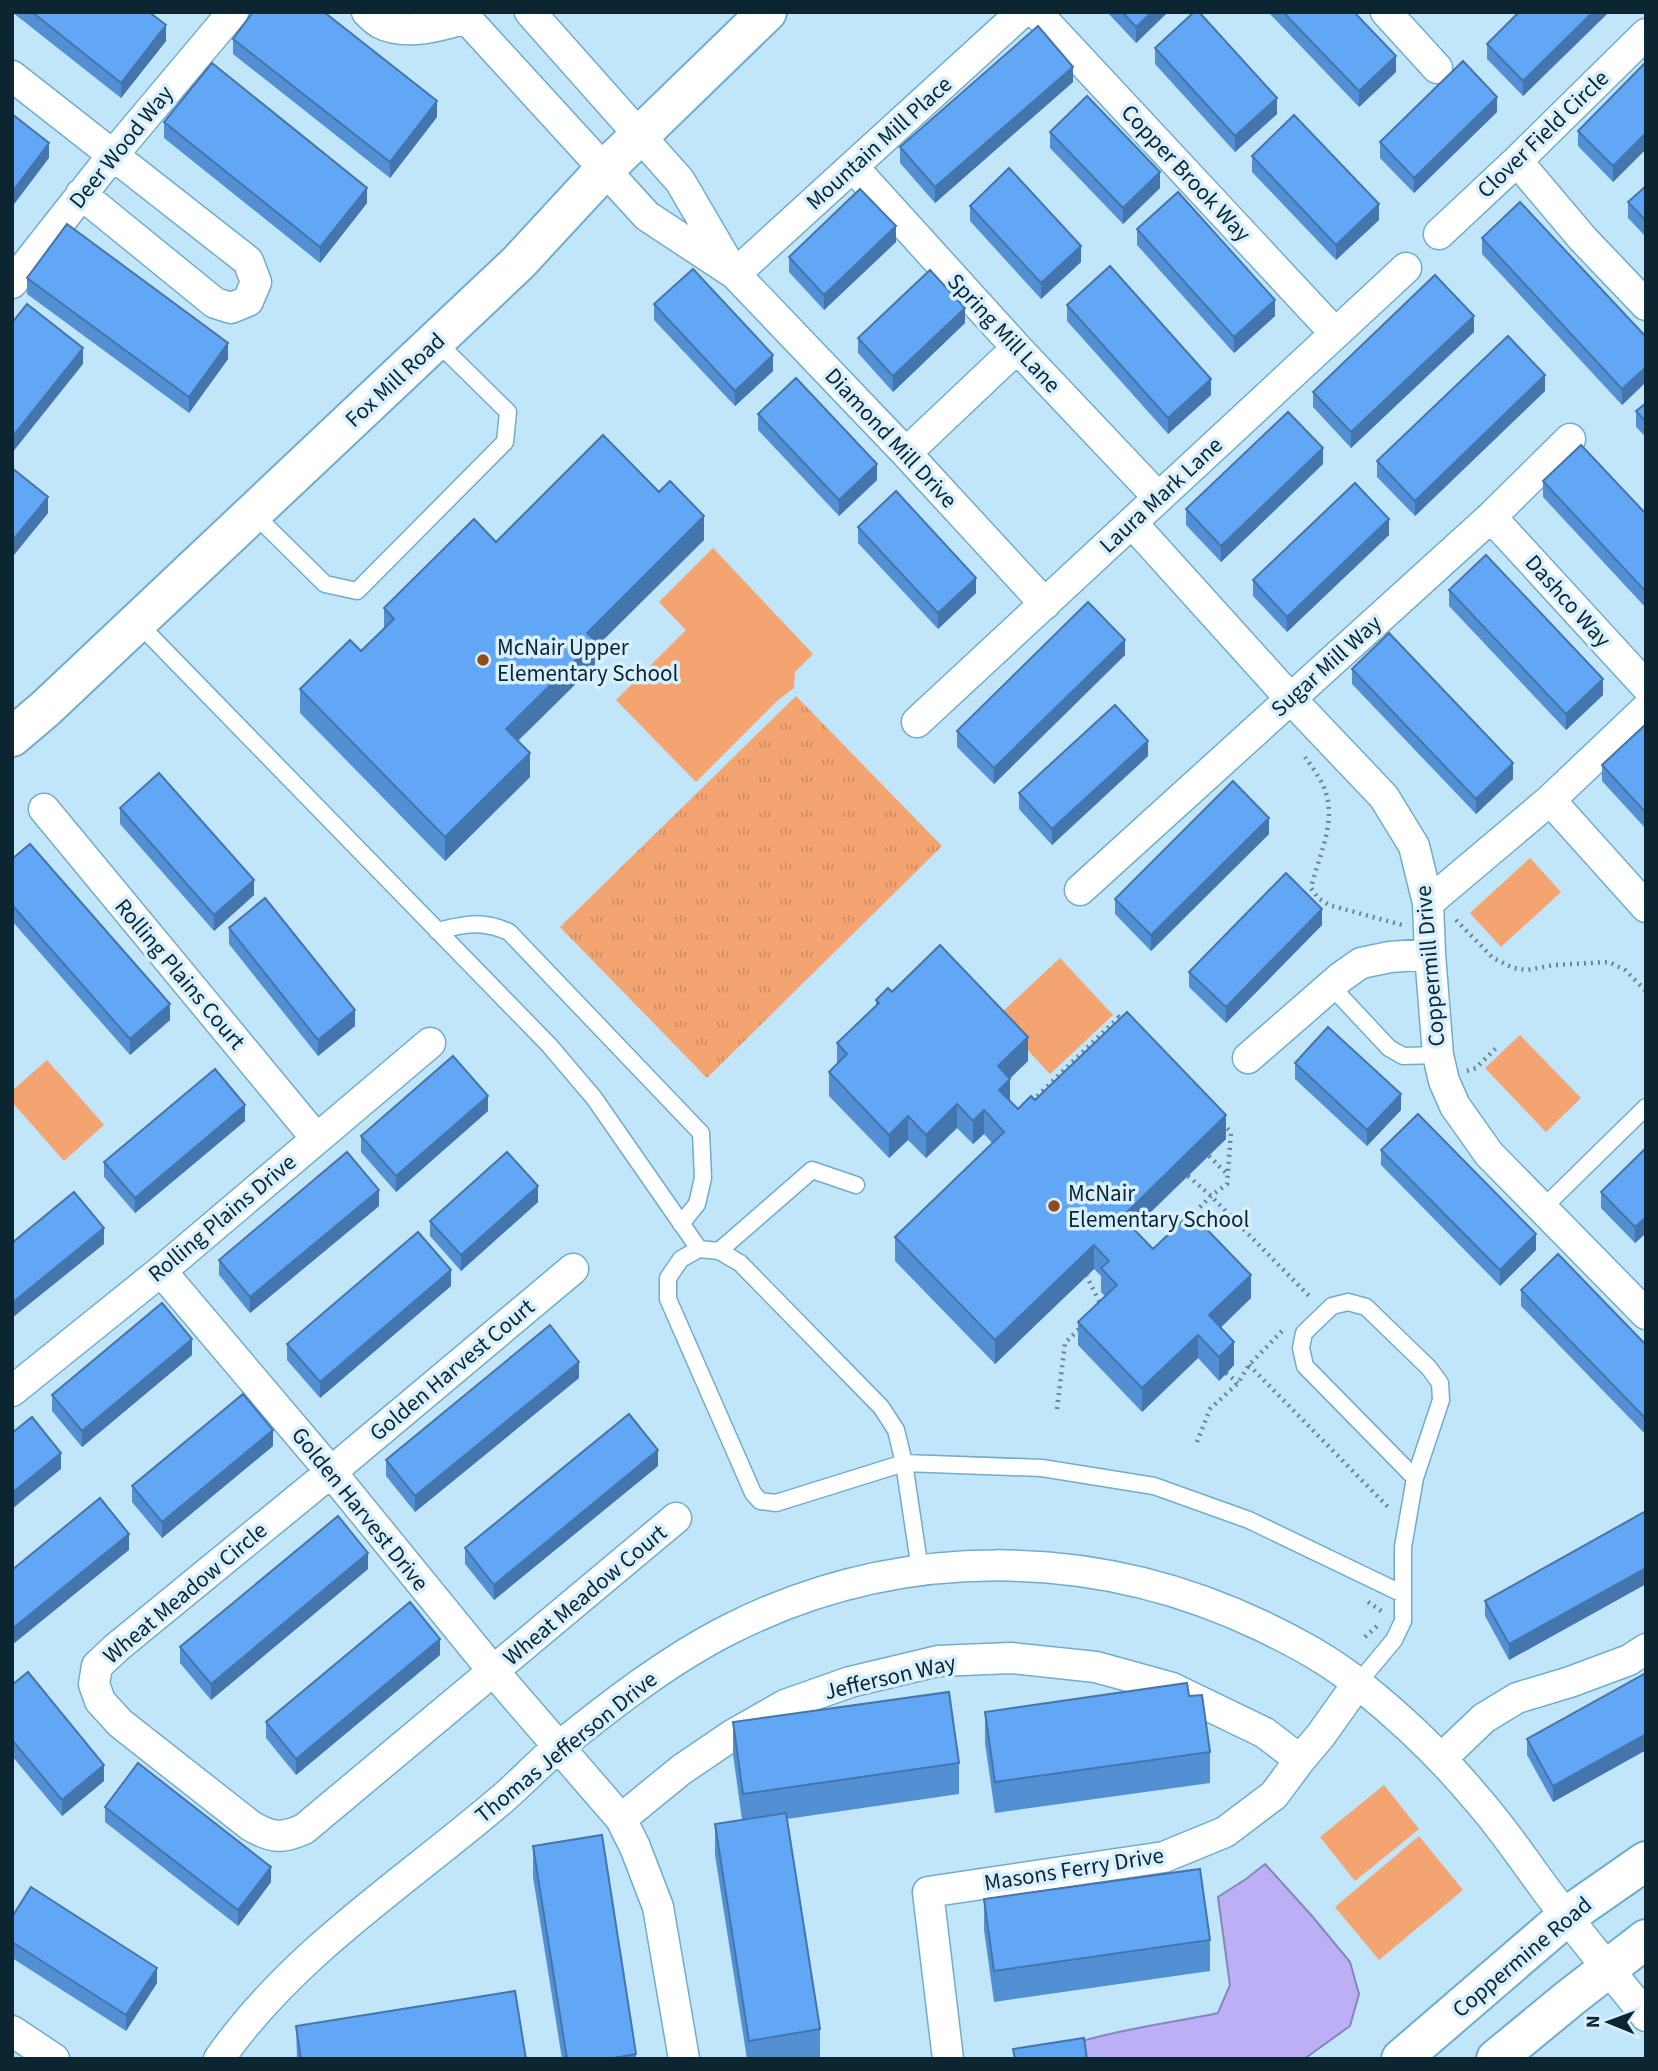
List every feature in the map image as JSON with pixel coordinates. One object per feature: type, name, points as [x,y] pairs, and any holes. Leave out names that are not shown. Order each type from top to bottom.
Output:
[{"type":"street","name":"Deer Wood Way","points":[[12,283],[81,194],[233,12]]},
{"type":"street","points":[[367,12],[381,24],[411,29],[444,25],[468,15]]},
{"type":"street","name":"Diamond Mill Drive","points":[[530,12],[680,181],[735,274],[1045,604]]},
{"type":"street","name":"Fox Mill Road","points":[[12,737],[45,709],[518,263],[604,170],[767,12]]},
{"type":"street","name":"Mountain Mill Place","points":[[735,274],[1022,12]]},
{"type":"street","name":"Copper Brook Way","points":[[1036,12],[1335,333]]},
{"type":"street","points":[[1386,12],[1437,68]]},
{"type":"street","name":"Diamond Mill Drive","points":[[468,15],[649,219],[735,274]]},
{"type":"street","name":"Clover Field Circle","points":[[1439,234],[1646,34]]},
{"type":"street","points":[[12,76],[248,261],[256,282],[248,301],[231,308],[215,303],[81,194]]},
{"type":"street","points":[[1517,161],[1583,239],[1646,306]]},
{"type":"street","name":"Spring Mill Lane","points":[[853,167],[1017,348],[1158,497]]},
{"type":"street","name":"Laura Mark Lane","points":[[916,722],[1406,268]]},
{"type":"street","points":[[906,453],[1017,348]]},
{"type":"street","name":"Sugar Mill Way","points":[[1080,890],[1491,517],[1570,439]]},
{"type":"street","name":"Dashco Way","points":[[1491,517],[1646,686]]},
{"type":"street","name":"Coppermill Drive","points":[[1132,523],[1281,706],[1384,797],[1414,846],[1435,927],[1438,1055],[1444,1081],[1455,1106],[1489,1154],[1646,1314]]},
{"type":"street","points":[[1248,1058],[1361,963],[1390,957],[1435,927],[1550,800],[1646,709]]},
{"type":"street","points":[[1550,800],[1646,907]]},
{"type":"street","name":"Rolling Plains Court","points":[[44,809],[316,1138]]},
{"type":"street","name":"Rolling Plains Drive","points":[[12,1391],[161,1271],[430,1043]]},
{"type":"street","name":"Golden Harvest Court","points":[[331,1472],[573,1269]]},
{"type":"street","name":"Golden Harvest Drive","points":[[161,1271],[331,1472],[494,1672],[621,1819],[658,1907],[684,2059]]},
{"type":"street","name":"Wheat Meadow Circle","points":[[331,1472],[97,1666],[94,1684],[100,1701],[120,1723],[251,1826],[267,1835],[288,1837],[304,1829],[494,1672]]},
{"type":"street","name":"Wheat Meadow Court","points":[[494,1672],[676,1518]]},
{"type":"street","name":"Thomas Jefferson Drive","points":[[219,2059],[246,2022],[309,1958],[503,1798],[558,1748],[648,1679],[724,1632],[778,1607],[824,1591],[920,1570],[978,1566],[1056,1568],[1105,1575],[1178,1592],[1249,1620],[1308,1649],[1358,1683],[1395,1715],[1478,1799],[1646,2016]]},
{"type":"street","points":[[1441,1759],[1484,1718],[1517,1698],[1629,1660],[1646,1648]]},
{"type":"street","name":"Jefferson Way","points":[[621,1819],[681,1770],[785,1704],[850,1682],[938,1661],[1011,1658],[1096,1667],[1172,1688],[1265,1733],[1300,1760]]},
{"type":"street","name":"Masons Ferry Drive","points":[[948,2059],[928,1892],[1164,1857],[1225,1832],[1274,1795],[1358,1683]]},
{"type":"street","name":"Coppermine Road","points":[[1401,2059],[1567,1916],[1646,1861]]},
{"type":"street","points":[[1496,2059],[1646,1939]]},
{"type":"street","points":[[12,2031],[52,2058]]},
{"type":"lane","points":[[253,513],[325,584],[357,591],[505,442],[508,412],[436,341]]},
{"type":"lane","points":[[137,622],[549,1045],[594,1098],[699,1249]]},
{"type":"lane","points":[[437,930],[470,923],[495,926],[509,932],[701,1133],[703,1178],[697,1204],[681,1224]]},
{"type":"lane","points":[[1331,986],[1389,1048],[1403,1056],[1438,1055]]},
{"type":"lane","points":[[1543,1208],[1646,1107]]},
{"type":"lane","points":[[719,1251],[812,1170],[856,1185]]},
{"type":"lane","points":[[920,1570],[904,1464],[896,1430],[881,1407],[740,1263],[719,1251],[699,1249],[681,1259],[668,1278],[668,1299],[753,1493],[760,1501],[776,1503],[904,1464],[1042,1468],[1154,1486],[1249,1520],[1403,1594]]},
{"type":"lane","points":[[1358,1683],[1394,1640],[1403,1621],[1404,1547],[1415,1478],[1441,1400],[1440,1384],[1429,1368],[1366,1307],[1348,1302],[1332,1306],[1304,1333],[1301,1348],[1305,1366],[1415,1478]]},
{"type":"path","points":[[1281,706],[1288,728],[1324,789],[1328,803],[1323,852],[1311,888],[1318,898],[1329,905],[1435,927],[1467,930],[1493,958],[1513,968],[1527,970],[1554,965],[1609,962],[1625,970],[1646,991]]},
{"type":"path","points":[[1028,1104],[1119,1017],[1128,1027]]},
{"type":"path","points":[[1466,1072],[1476,1068],[1499,1045]]},
{"type":"path","points":[[1182,1225],[1227,1184],[1231,1132],[1222,1123]]},
{"type":"path","points":[[1209,1156],[1228,1174]]},
{"type":"path","points":[[1188,1176],[1211,1196],[1312,1300]]},
{"type":"path","points":[[1086,1275],[1102,1306]]},
{"type":"path","points":[[1057,1409],[1065,1343],[1084,1325]]},
{"type":"path","points":[[1249,1364],[1391,1511]]},
{"type":"path","points":[[1226,1373],[1238,1382]]},
{"type":"path","points":[[1363,1599],[1385,1615],[1365,1637]]},
{"type":"green space","points":[[713,548],[813,654],[795,672],[794,688],[777,701],[696,782],[616,700],[686,630],[659,602]]},
{"type":"green space","points":[[796,696],[942,846],[707,1078],[560,927]]},
{"type":"green space","points":[[1530,858],[1561,892],[1501,947],[1470,913]]},
{"type":"green space","points":[[1060,958],[1113,1015],[1050,1074],[997,1017]]},
{"type":"green space","points":[[1520,1035],[1581,1098],[1546,1132],[1485,1068]]},
{"type":"green space","points":[[47,1060],[104,1125],[64,1161],[12,1102],[12,1091]]},
{"type":"green space","points":[[1384,1785],[1419,1829],[1355,1881],[1320,1837]]},
{"type":"green space","points":[[1419,1836],[1463,1890],[1379,1960],[1335,1907]]},
{"type":"shaded area","points":[[1265,1864],[1350,1962],[1359,1994],[1350,2026],[1304,2059],[1085,2059],[1079,2042],[1131,2029],[1218,2013],[1230,1985],[1218,1897]]},
{"type":"building","points":[[32,12],[149,12],[166,25],[121,83]]},
{"type":"building","points":[[253,12],[324,12],[437,101],[390,162],[233,39]]},
{"type":"building","points":[[1122,12],[1152,12],[1136,27]]},
{"type":"building","points":[[1194,12],[1199,12],[1277,98],[1235,136],[1155,48]]},
{"type":"building","points":[[1283,12],[1354,12],[1396,56],[1359,91]]},
{"type":"building","points":[[1519,12],[1593,12],[1523,81],[1487,44]]},
{"type":"building","points":[[1038,26],[1073,67],[935,187],[900,147]]},
{"type":"building","points":[[1463,61],[1497,97],[1414,178],[1380,142]]},
{"type":"building","points":[[1646,62],[1646,133],[1613,166],[1578,131]]},
{"type":"building","points":[[212,63],[367,188],[320,247],[164,122]]},
{"type":"building","points":[[1087,96],[1160,172],[1123,208],[1050,132]]},
{"type":"building","points":[[12,114],[49,143],[12,192]]},
{"type":"building","points":[[1294,115],[1379,204],[1336,245],[1252,156]]},
{"type":"building","points":[[1009,168],[1081,246],[1041,283],[970,206]]},
{"type":"building","points":[[1646,186],[1646,221],[1628,202]]},
{"type":"building","points":[[860,189],[896,226],[824,295],[789,257]]},
{"type":"building","points":[[1178,192],[1275,300],[1234,337],[1137,229]]},
{"type":"building","points":[[1520,202],[1646,337],[1646,367],[1622,389],[1482,238]]},
{"type":"building","points":[[67,224],[228,343],[189,397],[27,278]]},
{"type":"building","points":[[1110,266],[1211,379],[1168,418],[1067,305]]},
{"type":"building","points":[[693,269],[773,355],[735,391],[654,304]]},
{"type":"building","points":[[930,270],[965,308],[893,376],[858,338]]},
{"type":"building","points":[[1435,275],[1474,316],[1351,432],[1313,392]]},
{"type":"building","points":[[27,304],[83,348],[12,437],[12,323]]},
{"type":"building","points":[[1508,336],[1545,375],[1415,501],[1377,461]]},
{"type":"building","points":[[796,378],[877,464],[839,500],[758,414]]},
{"type":"building","points":[[1646,403],[1646,422],[1636,411]]},
{"type":"building","points":[[1288,412],[1323,448],[1221,546],[1186,509]]},
{"type":"building","name":"McNair Upper Elementary School","points":[[603,435],[659,492],[670,481],[704,516],[587,633],[595,641],[506,729],[530,753],[445,837],[300,689],[350,640],[361,651],[394,619],[384,608],[474,519],[496,542]]},
{"type":"building","points":[[1581,445],[1646,514],[1646,592],[1543,481]]},
{"type":"building","points":[[12,468],[48,497],[13,540],[12,539]]},
{"type":"building","points":[[1355,483],[1389,519],[1287,617],[1253,580]]},
{"type":"building","points":[[896,491],[976,578],[938,613],[858,527]]},
{"type":"building","points":[[1486,555],[1603,679],[1566,714],[1449,590]]},
{"type":"building","points":[[1088,602],[1125,640],[994,768],[957,731]]},
{"type":"building","points":[[1389,633],[1513,763],[1476,799],[1352,669]]},
{"type":"building","points":[[1115,705],[1148,741],[1052,829],[1019,793]]},
{"type":"building","points":[[1646,726],[1646,813],[1602,765]]},
{"type":"building","points":[[159,773],[254,880],[214,915],[120,808]]},
{"type":"building","points":[[1233,781],[1269,818],[1151,935],[1115,899]]},
{"type":"building","points":[[30,844],[170,1004],[130,1039],[12,905],[12,859]]},
{"type":"building","points":[[1286,873],[1322,909],[1226,1007],[1189,972]]},
{"type":"building","points":[[265,898],[355,1010],[318,1040],[229,928]]},
{"type":"building","name":"McNair Elementary School","points":[[940,945],[1028,1037],[998,1066],[1010,1079],[999,1090],[1018,1109],[1031,1096],[1035,1100],[1127,1012],[1226,1115],[1122,1217],[1153,1249],[1191,1213],[1251,1275],[1209,1315],[1234,1342],[1219,1357],[1198,1335],[1142,1388],[1078,1322],[1117,1285],[1101,1268],[1109,1261],[1094,1245],[995,1340],[895,1237],[1004,1132],[984,1110],[973,1121],[957,1104],[926,1135],[908,1116],[889,1135],[829,1072],[847,1054],[837,1043],[879,1003],[876,1000],[888,988],[892,992]]},
{"type":"building","points":[[1328,1027],[1401,1094],[1367,1130],[1295,1063]]},
{"type":"building","points":[[453,1056],[488,1096],[396,1176],[361,1136]]},
{"type":"building","points":[[215,1069],[245,1105],[135,1198],[104,1162]]},
{"type":"building","points":[[1418,1114],[1536,1234],[1500,1270],[1381,1150]]},
{"type":"building","points":[[1646,1148],[1646,1217],[1635,1227],[1601,1192]]},
{"type":"building","points":[[347,1152],[379,1190],[250,1297],[219,1260]]},
{"type":"building","points":[[507,1152],[538,1186],[461,1255],[430,1221]]},
{"type":"building","points":[[74,1192],[104,1228],[12,1303],[12,1243]]},
{"type":"building","points":[[418,1232],[451,1270],[320,1382],[287,1344]]},
{"type":"building","points":[[1558,1254],[1646,1345],[1646,1419],[1521,1290]]},
{"type":"building","points":[[162,1303],[192,1339],[82,1431],[52,1395]]},
{"type":"building","points":[[550,1325],[579,1362],[415,1496],[386,1460]]},
{"type":"building","points":[[243,1394],[273,1430],[162,1522],[132,1486]]},
{"type":"building","points":[[629,1414],[658,1450],[494,1585],[465,1548]]},
{"type":"building","points":[[32,1417],[61,1453],[12,1493],[12,1433]]},
{"type":"building","points":[[100,1498],[129,1534],[12,1629],[12,1570]]},
{"type":"building","points":[[1646,1511],[1646,1568],[1509,1644],[1485,1601]]},
{"type":"building","points":[[338,1516],[368,1553],[211,1684],[180,1647]]},
{"type":"building","points":[[410,1602],[440,1639],[296,1759],[266,1722]]},
{"type":"building","points":[[28,1672],[104,1765],[62,1800],[12,1740],[12,1685]]},
{"type":"building","points":[[1646,1673],[1646,1734],[1553,1786],[1527,1739]]},
{"type":"building","points":[[1187,1683],[1189,1696],[1202,1695],[1210,1752],[995,1782],[985,1712]]},
{"type":"building","points":[[949,1692],[959,1763],[743,1794],[733,1722]]},
{"type":"building","points":[[138,1763],[271,1867],[238,1910],[105,1807]]},
{"type":"building","points":[[786,1813],[820,2029],[749,2041],[715,1824]]},
{"type":"building","points":[[602,1835],[636,2054],[608,2059],[567,2059],[533,1846]]},
{"type":"building","points":[[1200,1869],[1210,1940],[994,1971],[984,1899]]},
{"type":"building","points":[[31,1887],[157,1968],[126,2015],[12,1942],[12,1917]]},
{"type":"building","points":[[515,1991],[526,2059],[301,2059],[296,2026]]},
{"type":"building","points":[[1084,2038],[1087,2059],[1015,2059],[1013,2049]]},
{"type":"place","name":"McNair Upper Elementary School","points":[[483,660]]},
{"type":"place","name":"McNair Elementary School","points":[[1054,1206]]}]
